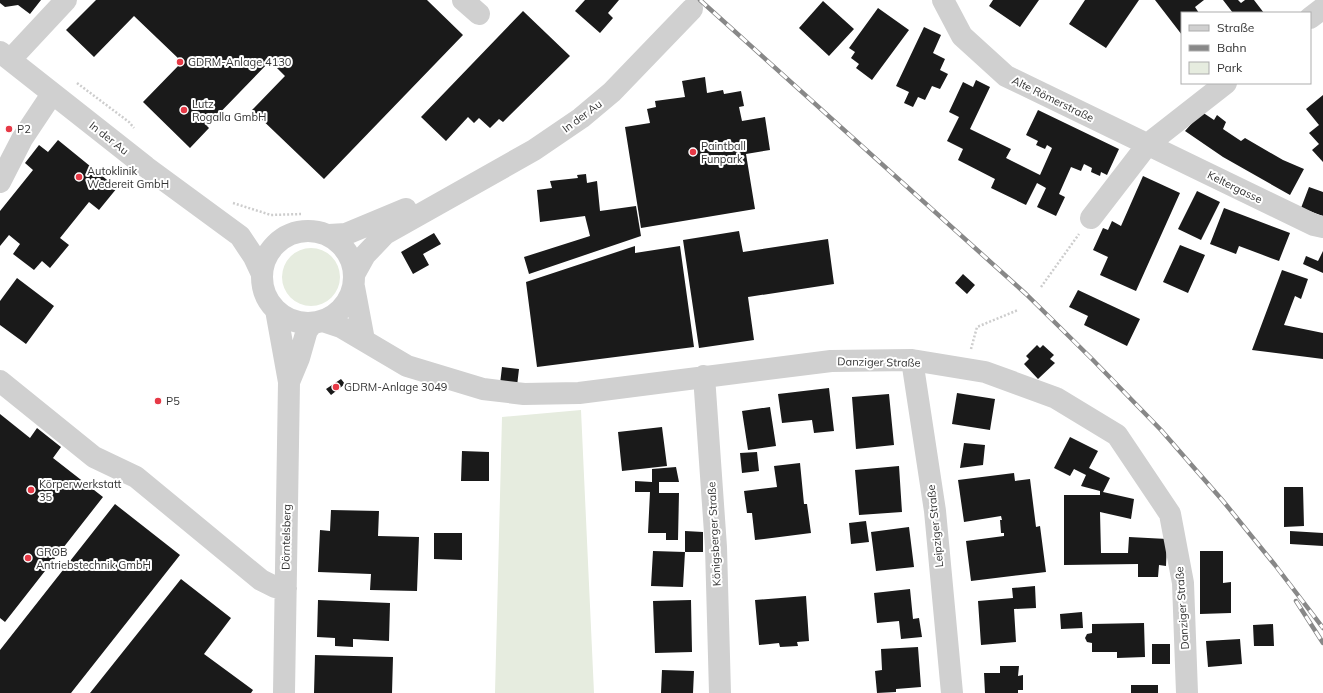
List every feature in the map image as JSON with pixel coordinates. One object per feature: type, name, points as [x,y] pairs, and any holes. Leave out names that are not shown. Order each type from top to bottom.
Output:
[{"type":"street","points":[[5,56],[66,0]]},
{"type":"street","name":"Alte Römerstraße","points":[[943,0],[962,36],[1006,76],[1148,144]]},
{"type":"street","points":[[1311,17],[1323,8]]},
{"type":"street","name":"In der Au","points":[[354,280],[365,255],[384,234],[534,150],[581,118],[612,92],[692,9]]},
{"type":"street","name":"In der Au","points":[[5,56],[146,167],[240,236],[252,252],[262,274]]},
{"type":"street","points":[[1091,218],[1148,144],[1225,84]]},
{"type":"street","points":[[0,182],[22,140],[52,94]]},
{"type":"street","name":"Keltergasse","points":[[1148,144],[1314,225],[1323,227]]},
{"type":"street","name":"In der Au","points":[[329,235],[346,234],[373,221],[429,201],[452,196]]},
{"type":"street","points":[[354,280],[348,302],[337,313],[318,322],[300,322],[287,318],[276,310],[268,299],[263,288],[262,274],[264,263],[277,243],[288,235],[302,231],[316,231],[329,235],[342,244],[351,258],[364,340]]},
{"type":"street","name":"In der Au","points":[[240,236],[262,242],[277,243]]},
{"type":"street","name":"Dörntelsberg","points":[[276,310],[290,382],[284,693]]},
{"type":"street","name":"Dörntelsberg","points":[[290,382],[307,330],[318,322]]},
{"type":"street","name":"Danziger Straße","points":[[318,322],[341,327],[407,366],[483,389],[524,394],[579,393],[831,360],[912,360],[985,372],[1056,398],[1117,435],[1170,514],[1183,582],[1187,693]]},
{"type":"street","name":"Leipziger Straße","points":[[912,360],[935,511],[952,693]]},
{"type":"street","name":"Königsberger Straße","points":[[704,376],[716,547],[720,693]]},
{"type":"street","points":[[0,381],[94,457],[136,477],[261,580],[275,587],[286,588]]},
{"type":"path","points":[[76,82],[129,122],[138,133]]},
{"type":"path","points":[[228,202],[271,215],[300,214]]},
{"type":"path","points":[[1041,287],[1091,218]]},
{"type":"path","points":[[967,369],[977,327],[1018,310]]},
{"type":"green space","points":[[305,248],[317,248],[332,256],[340,271],[340,283],[332,298],[317,306],[305,306],[290,298],[282,283],[282,271],[290,256]]},
{"type":"green space","points":[[581,410],[594,693],[495,693],[502,417]]},
{"type":"building","points":[[0,0],[41,0],[30,14],[18,5],[5,7],[0,3]]},
{"type":"building","points":[[96,0],[427,0],[463,35],[324,179],[252,110],[285,76],[270,61],[207,126],[209,128],[190,148],[143,102],[180,64],[178,62],[180,60],[134,16],[94,57],[66,30]]},
{"type":"building","points":[[585,0],[619,0],[608,13],[613,18],[600,33],[575,11]]},
{"type":"building","points":[[993,0],[1039,0],[1020,27],[989,6]]},
{"type":"building","points":[[1085,0],[1139,0],[1106,48],[1069,24]]},
{"type":"building","points":[[1155,0],[1204,0],[1195,7],[1198,12],[1181,12],[1181,34]]},
{"type":"building","points":[[1223,0],[1238,0],[1241,3],[1245,0],[1254,0],[1263,12],[1232,12]]},
{"type":"building","points":[[823,1],[854,29],[829,56],[799,28]]},
{"type":"building","points":[[878,8],[909,30],[872,80],[856,68],[859,64],[851,58],[855,52],[849,48]]},
{"type":"building","points":[[523,11],[570,56],[503,122],[499,119],[490,128],[479,118],[474,123],[468,117],[446,141],[421,117]]},
{"type":"building","points":[[924,27],[941,35],[933,53],[945,59],[940,70],[948,74],[940,89],[932,86],[925,100],[918,97],[913,107],[904,103],[909,92],[896,86]]},
{"type":"building","name":"Paintball Funpark","points":[[705,77],[707,93],[723,90],[724,94],[741,91],[744,106],[739,107],[742,121],[765,117],[770,150],[746,154],[755,209],[641,228],[625,127],[650,123],[647,109],[656,107],[655,101],[685,97],[682,81]]},
{"type":"building","points":[[976,80],[990,87],[970,129],[1011,149],[1006,158],[1040,175],[1052,148],[1047,145],[1045,149],[1036,145],[1038,141],[1026,135],[1038,110],[1119,149],[1107,175],[1101,172],[1100,176],[1091,172],[1092,168],[1084,164],[1081,171],[1071,167],[1059,194],[1065,197],[1056,216],[1037,207],[1046,188],[1037,183],[1026,205],[991,188],[995,179],[958,160],[963,149],[947,141],[959,117],[949,112],[963,82],[973,87]]},
{"type":"building","points":[[1323,95],[1323,162],[1312,150],[1319,144],[1309,133],[1319,125],[1306,109]]},
{"type":"building","points":[[1202,112],[1214,120],[1217,115],[1226,122],[1223,129],[1241,141],[1245,138],[1283,160],[1304,169],[1290,195],[1223,157],[1185,131]]},
{"type":"building","points":[[58,140],[117,188],[99,210],[89,202],[60,238],[69,245],[50,268],[42,261],[34,270],[13,254],[20,244],[9,235],[0,246],[0,211],[33,170],[25,163],[39,145],[48,152]]},
{"type":"building","points":[[586,174],[587,183],[597,181],[600,211],[636,206],[641,236],[529,274],[524,257],[590,236],[585,216],[540,222],[537,190],[552,188],[550,181],[578,178],[577,175]]},
{"type":"building","points":[[1143,176],[1180,193],[1136,291],[1100,275],[1108,257],[1093,250],[1103,228],[1108,230],[1112,221],[1121,226]]},
{"type":"building","points":[[1309,187],[1323,192],[1323,216],[1301,208]]},
{"type":"building","points":[[1197,191],[1220,202],[1201,240],[1178,229]]},
{"type":"building","points":[[1224,208],[1290,233],[1279,261],[1239,246],[1236,254],[1210,244]]},
{"type":"building","points":[[739,231],[743,252],[828,239],[834,284],[748,297],[754,340],[699,348],[683,240]]},
{"type":"building","points":[[434,233],[441,244],[423,254],[429,265],[413,274],[401,252]]},
{"type":"building","points":[[1180,245],[1205,255],[1188,293],[1163,282]]},
{"type":"building","points":[[635,246],[635,253],[680,246],[694,347],[537,367],[526,282]]},
{"type":"building","points":[[1323,251],[1323,273],[1303,264],[1306,256],[1318,261]]},
{"type":"building","points":[[1282,270],[1308,279],[1301,299],[1295,296],[1284,325],[1323,333],[1323,359],[1252,350]]},
{"type":"building","points":[[963,274],[975,285],[967,294],[955,283]]},
{"type":"building","points":[[17,278],[54,306],[26,344],[0,325],[0,301]]},
{"type":"building","points":[[1078,290],[1140,319],[1127,346],[1084,325],[1088,316],[1069,307]]},
{"type":"building","points":[[1037,345],[1040,348],[1043,345],[1054,355],[1050,359],[1055,363],[1038,379],[1024,364],[1029,359],[1026,356]]},
{"type":"building","points":[[502,367],[519,369],[517,386],[500,384]]},
{"type":"building","name":"GDRM-Anlage 3049","points":[[341,379],[345,384],[331,395],[326,389]]},
{"type":"building","points":[[829,388],[834,431],[814,433],[812,420],[782,423],[778,394]]},
{"type":"building","points":[[957,393],[995,399],[990,430],[952,424]]},
{"type":"building","points":[[889,394],[894,445],[856,449],[852,397]]},
{"type":"building","points":[[770,407],[776,446],[748,450],[742,411]]},
{"type":"building","name":"GROB Antriebstechnik GmbH","points":[[0,414],[30,438],[37,428],[61,447],[53,458],[103,497],[5,622],[0,618]]},
{"type":"building","points":[[662,427],[667,466],[622,471],[618,432]]},
{"type":"building","points":[[1070,437],[1098,451],[1089,468],[1110,478],[1103,492],[1134,499],[1131,519],[1100,512],[1101,553],[1128,553],[1129,537],[1167,539],[1166,566],[1159,565],[1158,577],[1138,577],[1138,564],[1064,565],[1064,495],[1100,495],[1100,491],[1081,486],[1086,475],[1074,469],[1070,476],[1054,468]]},
{"type":"building","points":[[964,443],[985,445],[983,465],[960,468]]},
{"type":"building","points":[[462,451],[489,452],[489,481],[461,481]]},
{"type":"building","points":[[757,452],[759,471],[742,473],[740,453]]},
{"type":"building","points":[[800,463],[804,504],[807,504],[811,533],[755,540],[752,513],[747,513],[744,491],[777,487],[774,466]]},
{"type":"building","points":[[899,466],[902,512],[859,515],[855,470]]},
{"type":"building","points":[[676,467],[679,482],[659,482],[659,493],[679,493],[678,540],[666,540],[666,533],[648,533],[650,492],[635,492],[635,481],[652,482],[652,469]]},
{"type":"building","points":[[1014,473],[1015,481],[1030,479],[1036,527],[1040,526],[1046,572],[971,581],[966,541],[1004,536],[1004,533],[1001,533],[1001,516],[964,522],[958,480]]},
{"type":"building","points":[[1284,487],[1303,487],[1304,526],[1284,527]]},
{"type":"building","points":[[115,504],[180,555],[71,693],[0,693],[0,650]]},
{"type":"building","points":[[331,510],[379,511],[378,536],[419,537],[417,591],[370,590],[371,574],[318,572],[320,530],[330,531]]},
{"type":"building","points":[[866,521],[869,542],[851,544],[849,523]]},
{"type":"building","points":[[909,527],[914,567],[876,571],[871,532]]},
{"type":"building","points":[[685,531],[703,532],[703,552],[685,552]]},
{"type":"building","points":[[1290,531],[1323,533],[1323,546],[1290,544]]},
{"type":"building","points":[[434,533],[462,533],[462,560],[434,559]]},
{"type":"building","points":[[653,551],[685,552],[683,587],[651,586]]},
{"type":"building","points":[[1200,551],[1223,551],[1223,583],[1231,582],[1231,613],[1200,614]]},
{"type":"building","points":[[181,579],[231,618],[204,654],[253,690],[251,693],[90,693]]},
{"type":"building","points":[[1035,586],[1036,608],[1014,609],[1016,642],[981,645],[978,601],[1013,598],[1012,588]]},
{"type":"building","points":[[910,589],[913,619],[919,618],[922,637],[901,639],[899,621],[877,623],[874,593]]},
{"type":"building","points":[[806,596],[809,641],[797,642],[798,646],[780,647],[779,643],[759,645],[755,600]]},
{"type":"building","points":[[318,600],[390,603],[389,641],[353,639],[353,647],[335,646],[335,638],[317,637]]},
{"type":"building","points":[[691,600],[692,652],[655,653],[653,601]]},
{"type":"building","points":[[1082,612],[1083,628],[1061,629],[1060,614]]},
{"type":"building","points":[[1144,623],[1145,657],[1117,658],[1117,652],[1092,652],[1092,643],[1087,642],[1085,638],[1087,634],[1092,633],[1092,624]]},
{"type":"building","points":[[1273,624],[1274,646],[1254,646],[1253,625]]},
{"type":"building","points":[[1240,639],[1242,664],[1208,667],[1206,641]]},
{"type":"building","points":[[1152,644],[1170,644],[1170,664],[1152,664]]},
{"type":"building","points":[[918,647],[921,687],[896,689],[896,692],[877,693],[875,671],[882,670],[881,649]]},
{"type":"building","points":[[315,655],[393,657],[392,693],[314,693]]},
{"type":"building","points":[[1000,666],[1019,666],[1018,676],[1023,675],[1023,690],[1018,690],[1018,693],[985,693],[984,673],[1000,673]]},
{"type":"building","points":[[662,670],[694,671],[693,693],[661,693]]},
{"type":"building","points":[[1131,685],[1158,685],[1158,693],[1131,693]]},
{"type":"railway","points":[[700,0],[1026,294],[1092,359],[1161,430],[1223,501],[1275,565],[1323,628]]},
{"type":"railway","points":[[1296,601],[1323,643]]},
{"type":"place","name":"GDRM-Anlage 4130","points":[[180,62]]},
{"type":"place","name":"Lutz Rogalla GmbH","points":[[184,110]]},
{"type":"place","name":"P2","points":[[9,129]]},
{"type":"place","name":"Paintball Funpark","points":[[693,152]]},
{"type":"place","name":"Autoklinik Wedereit GmbH","points":[[79,177]]},
{"type":"place","name":"GDRM-Anlage 3049","points":[[336,387]]},
{"type":"place","name":"P5","points":[[158,401]]},
{"type":"place","name":"Körperwerkstatt 35","points":[[31,490]]},
{"type":"place","name":"GROB Antriebstechnik GmbH","points":[[28,558]]}]
